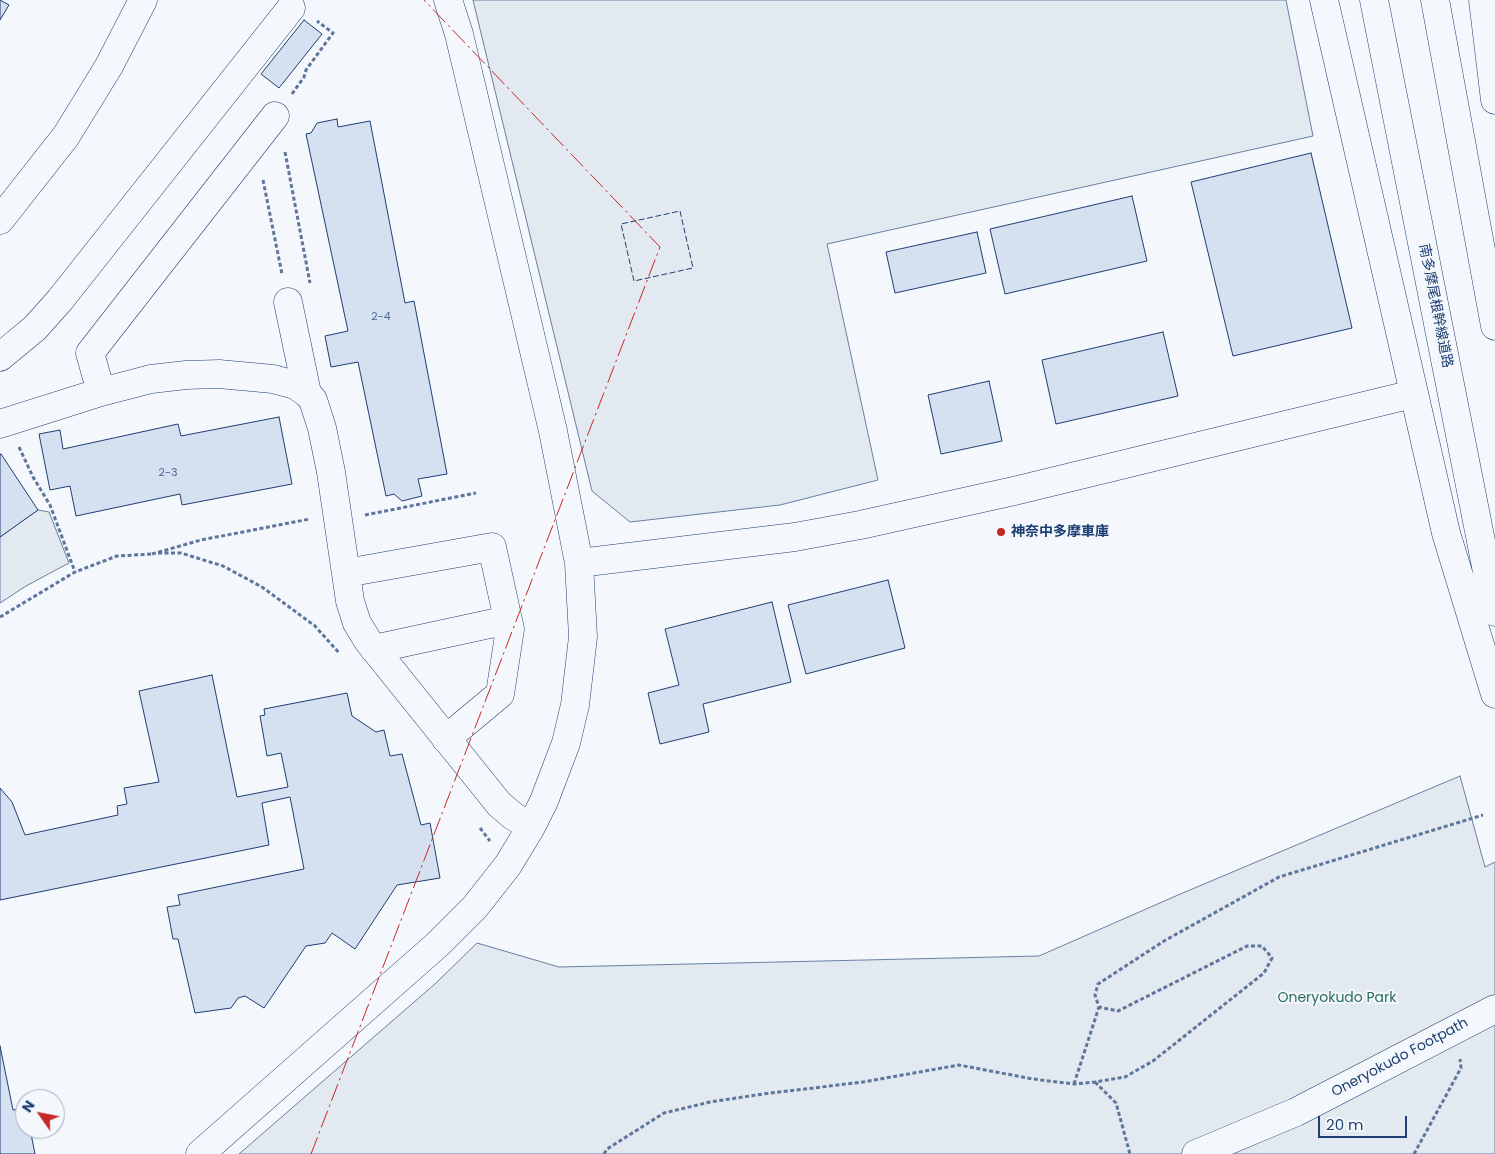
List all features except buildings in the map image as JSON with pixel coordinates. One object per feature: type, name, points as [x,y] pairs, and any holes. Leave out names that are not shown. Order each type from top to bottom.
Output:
[{"type":"street","points":[[0,220],[66,136],[110,66],[143,0]]},
{"type":"street","points":[[200,1154],[458,926],[492,887],[531,827],[553,780],[566,743],[575,705],[583,636],[579,563],[552,431],[459,34],[448,0]]},
{"type":"street","points":[[1324,0],[1446,533],[1495,694]]},
{"type":"street","name":"南多摩尾根幹線道路","points":[[1374,0],[1495,612]]},
{"type":"street","points":[[1435,0],[1495,326]]},
{"type":"street","points":[[1483,0],[1495,100]]},
{"type":"street","points":[[0,357],[36,328],[60,300],[291,8]]},
{"type":"street","points":[[101,392],[90,353],[275,116]]},
{"type":"street","points":[[288,302],[307,393]]},
{"type":"street","points":[[8,431],[101,392],[151,379],[186,374],[219,374],[272,379],[294,385],[307,393],[313,400],[350,514],[346,573],[350,601],[357,622],[374,649],[499,804],[513,816],[531,827]]},
{"type":"street","points":[[579,563],[795,537],[860,525],[1024,489],[1413,394]]},
{"type":"street","points":[[346,573],[492,547],[510,629],[500,694],[446,739]]},
{"type":"street","points":[[374,649],[508,620]]},
{"type":"street","name":"Oneryokudo Footpath","points":[[1196,1154],[1296,1112],[1495,1008]]},
{"type":"path","points":[[306,70],[333,33]]},
{"type":"path","points":[[254,142],[288,302]]},
{"type":"path","points":[[8,431],[50,505],[74,572]]},
{"type":"path","points":[[152,554],[201,540],[476,493]]},
{"type":"path","points":[[0,617],[74,572],[118,556],[181,553],[223,566],[262,588],[315,626],[346,661]]},
{"type":"path","points":[[1074,1084],[1099,1007],[1095,995],[1098,984],[1164,941],[1279,877],[1483,815]]},
{"type":"path","points":[[476,824],[495,847]]},
{"type":"path","points":[[604,1154],[607,1149],[664,1113],[710,1102],[863,1082],[959,1065],[1034,1079],[1074,1084],[1125,1077],[1153,1061],[1264,973],[1272,958],[1262,946],[1247,946],[1118,1011],[1099,1007]]},
{"type":"path","points":[[1414,1154],[1461,1068],[1457,1027]]},
{"type":"path","points":[[1095,1082],[1116,1103],[1130,1154]]},
{"type":"green space","points":[[473,0],[1286,0],[1313,136],[827,244],[878,480],[780,505],[630,522],[592,491]]},
{"type":"green space","points":[[38,510],[49,512],[69,563],[26,586],[0,603],[0,537]]},
{"type":"green space","name":"Oneryokudo Park","points":[[1460,776],[1485,867],[1495,862],[1495,1154],[239,1154],[436,983],[477,943],[559,967],[1039,956]]},
{"type":"fence","points":[[680,211],[693,268],[634,281],[621,224],[680,211]]},
{"type":"power","points":[[311,1154],[660,247],[424,0]]},
{"type":"place","name":"神奈中多摩車庫","points":[[1001,532]]}]
